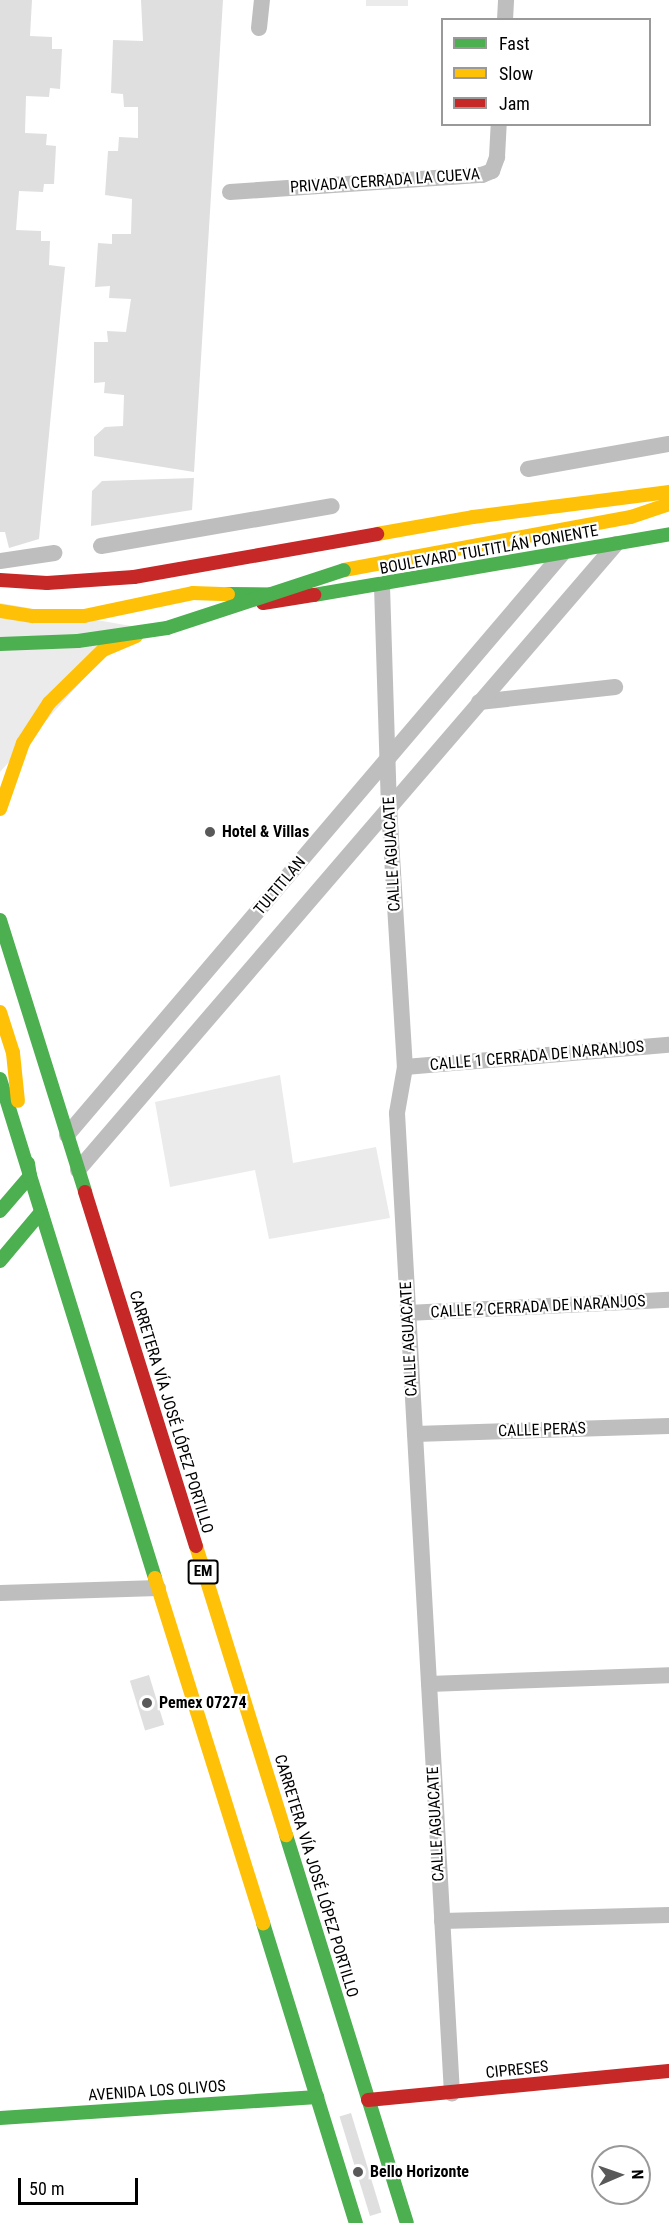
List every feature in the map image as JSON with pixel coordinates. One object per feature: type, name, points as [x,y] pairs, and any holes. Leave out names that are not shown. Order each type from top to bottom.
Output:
[{"type":"main road","points":[[0,580],[47,584],[134,577],[473,518],[669,492]]},
{"type":"main road","name":"BOULEVARD TULTITLÁN PONIENTE","points":[[0,644],[78,641],[167,628],[344,570],[630,517],[669,504]]},
{"type":"main road","name":"BOULEVARD TULTITLÁN PONIENTE","points":[[314,595],[382,586],[669,534]]},
{"type":"main road","points":[[0,611],[33,616],[84,616],[193,593],[314,595]]},
{"type":"main road","points":[[0,809],[23,743],[49,703],[103,650],[212,610],[314,595]]},
{"type":"main road","name":"CARRETERA VÍA JOSÉ LÓPEZ PORTILLO","points":[[0,920],[407,2223]]},
{"type":"main road","points":[[0,1012],[13,1053],[30,1176],[0,1211]]},
{"type":"main road","points":[[0,1079],[356,2223]]},
{"type":"main road","points":[[0,1261],[42,1212]]},
{"type":"main road","name":"CIPRESES","points":[[368,2100],[669,2071]]},
{"type":"main road","name":"AVENIDA LOS OLIVOS","points":[[0,2118],[317,2097]]},
{"type":"street","points":[[505,18],[507,0]]},
{"type":"street","points":[[259,28],[264,1]]},
{"type":"street","name":"PRIVADA CERRADA LA CUEVA","points":[[230,192],[482,175],[492,171],[497,157],[499,126]]},
{"type":"street","name":"TULTITLAN","points":[[78,1170],[616,544]]},
{"type":"street","name":"TULTITLAN","points":[[67,1136],[562,554]]},
{"type":"street","name":"CALLE AGUACATE","points":[[382,586],[389,807],[405,1067],[397,1113],[452,2093]]},
{"type":"street","points":[[479,702],[615,687]]},
{"type":"street","name":"CALLE 1 CERRADA DE NARANJOS","points":[[405,1067],[669,1045]]},
{"type":"street","name":"CALLE 2 CERRADA DE NARANJOS","points":[[408,1313],[669,1300]]},
{"type":"street","name":"CALLE PERAS","points":[[415,1434],[669,1425]]},
{"type":"street","points":[[0,1593],[158,1588]]},
{"type":"street","points":[[429,1684],[669,1675]]},
{"type":"street","points":[[442,1921],[669,1915]]},
{"type":"shaded area","points":[[366,0],[408,0],[408,6],[366,6]]},
{"type":"shaded area","points":[[0,603],[131,626],[0,772]]},
{"type":"shaded area","points":[[280,1075],[293,1163],[376,1147],[390,1218],[269,1239],[255,1170],[170,1187],[155,1102]]},
{"type":"building","points":[[0,0],[32,0],[30,36],[52,37],[52,49],[62,49],[60,89],[50,88],[49,97],[26,96],[25,133],[47,134],[46,145],[56,146],[54,184],[44,184],[43,192],[19,191],[16,230],[41,231],[41,241],[50,241],[49,265],[65,267],[39,539],[9,548],[5,532],[0,532]]},
{"type":"building","points":[[141,0],[223,0],[194,472],[94,456],[94,437],[105,427],[123,426],[124,395],[104,393],[105,382],[94,383],[94,342],[108,342],[107,331],[126,332],[131,299],[109,298],[110,286],[95,287],[98,243],[112,244],[112,234],[131,234],[132,199],[105,195],[108,151],[118,151],[119,137],[138,138],[138,107],[124,107],[123,94],[111,93],[113,40],[143,41]]},
{"type":"building","points":[[194,478],[192,510],[91,526],[92,491],[102,481]]},
{"type":"building","name":"Pemex 07274","points":[[149,1675],[164,1725],[145,1731],[130,1681]]},
{"type":"building","points":[[351,2113],[381,2212],[370,2216],[340,2117]]},
{"type":"waterway","points":[[528,469],[669,444]]},
{"type":"waterway","points":[[101,546],[332,506]]},
{"type":"waterway","points":[[0,561],[54,553]]},
{"type":"traffic: fast","points":[[228,594],[314,595],[669,534]]},
{"type":"traffic: fast","points":[[0,644],[78,641],[167,628],[344,570]]},
{"type":"traffic: fast","points":[[0,920],[85,1192]]},
{"type":"traffic: fast","points":[[0,1079],[155,1578]]},
{"type":"traffic: fast","points":[[0,1211],[30,1176],[28,1163]]},
{"type":"traffic: fast","points":[[0,1261],[41,1212]]},
{"type":"traffic: fast","points":[[286,1835],[407,2223]]},
{"type":"traffic: fast","points":[[263,1923],[356,2223]]},
{"type":"traffic: fast","points":[[0,2118],[317,2097]]},
{"type":"traffic: slow","points":[[377,534],[473,517],[669,492]]},
{"type":"traffic: slow","points":[[344,570],[631,517],[669,504]]},
{"type":"traffic: slow","points":[[0,611],[33,616],[84,616],[193,593],[228,594]]},
{"type":"traffic: slow","points":[[0,809],[23,743],[49,703],[103,650],[136,636]]},
{"type":"traffic: slow","points":[[0,1012],[13,1053],[18,1101]]},
{"type":"traffic: slow","points":[[196,1546],[286,1835]]},
{"type":"traffic: slow","points":[[155,1578],[263,1923]]},
{"type":"traffic: jam","points":[[0,580],[47,583],[134,577],[377,534]]},
{"type":"traffic: jam","points":[[263,603],[314,595]]},
{"type":"traffic: jam","points":[[85,1192],[196,1546]]},
{"type":"traffic: jam","points":[[368,2100],[669,2071]]},
{"type":"place","name":"Hotel & Villas","points":[[210,832]]},
{"type":"place","name":"Pemex 07274","points":[[147,1703]]},
{"type":"place","name":"Bello Horizonte","points":[[358,2172]]}]
